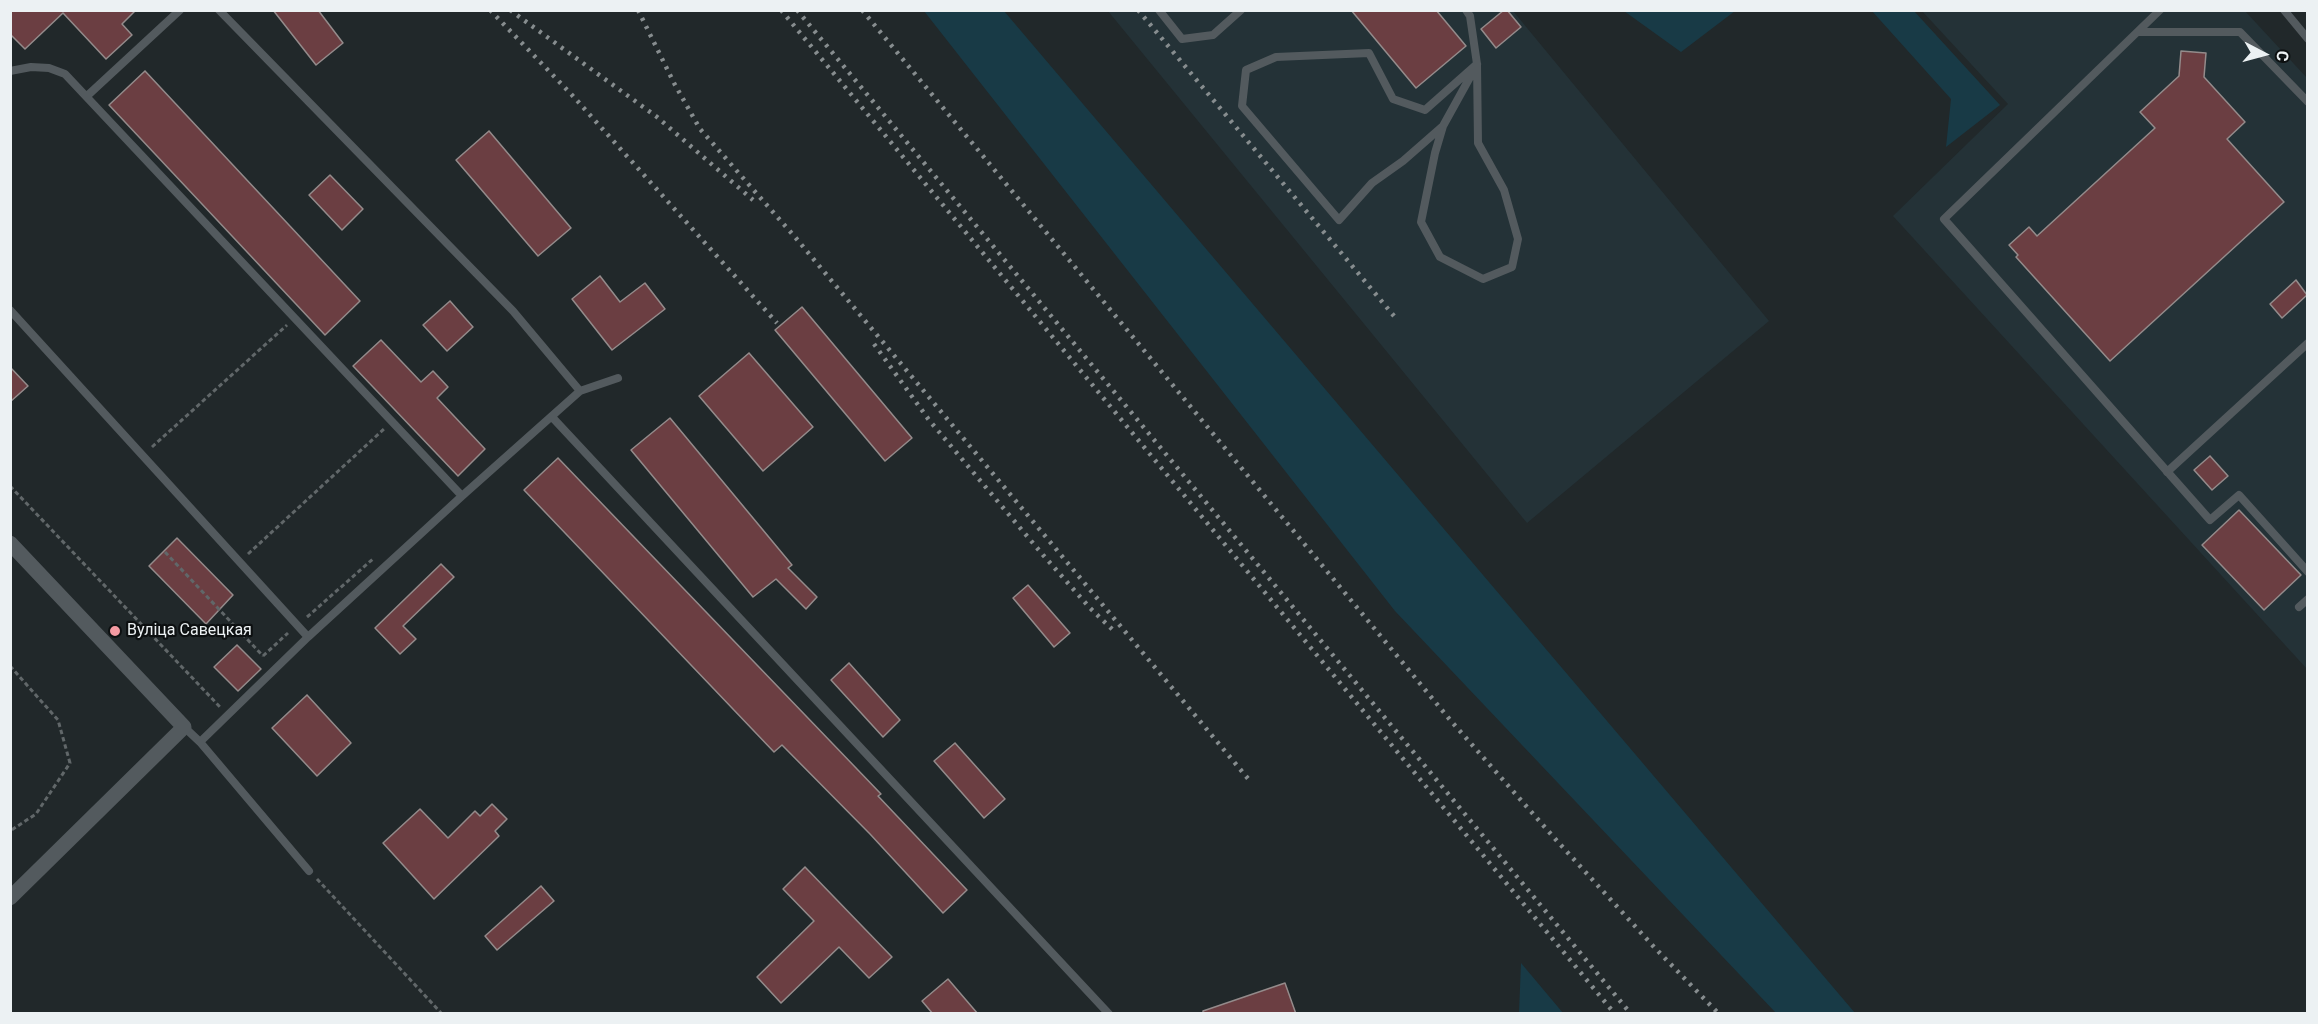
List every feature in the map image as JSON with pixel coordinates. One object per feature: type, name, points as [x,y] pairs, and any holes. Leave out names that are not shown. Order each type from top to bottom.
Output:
[{"type":"street","points":[[10,543],[184,727],[10,898]]},
{"type":"lane","points":[[87,96],[180,10]]},
{"type":"lane","points":[[219,10],[513,310],[580,391]]},
{"type":"lane","points":[[1159,10],[1182,39],[1213,35],[1241,10]]},
{"type":"lane","points":[[1466,10],[1470,16],[1477,64],[1478,143],[1504,190],[1518,239],[1512,267],[1483,279],[1440,257],[1421,222],[1443,126],[1477,64]]},
{"type":"lane","points":[[2160,10],[1944,219],[2210,520],[2239,495],[2307,572]]},
{"type":"lane","points":[[2284,10],[2307,39]]},
{"type":"lane","points":[[2138,32],[2240,32],[2307,102]]},
{"type":"lane","points":[[1443,126],[1403,161],[1372,183],[1339,220],[1242,106],[1245,70],[1276,57],[1369,53],[1394,99],[1425,110],[1477,64]]},
{"type":"lane","points":[[10,71],[49,68],[65,74],[462,496]]},
{"type":"lane","points":[[10,310],[308,637]]},
{"type":"lane","points":[[2167,472],[2307,343]]},
{"type":"lane","points":[[200,742],[308,637],[580,391],[618,378]]},
{"type":"lane","points":[[552,417],[1109,1014]]},
{"type":"lane","points":[[2299,607],[2307,598]]},
{"type":"lane","points":[[184,727],[200,742],[309,871]]},
{"type":"path","points":[[143,455],[295,318]]},
{"type":"path","points":[[239,561],[392,421]]},
{"type":"path","points":[[10,486],[228,714]]},
{"type":"path","points":[[165,552],[275,669]]},
{"type":"path","points":[[263,656],[375,556]]},
{"type":"path","points":[[10,666],[58,720],[70,763],[36,814],[10,831]]},
{"type":"path","points":[[309,871],[442,1014]]},
{"type":"shaded area","points":[[924,11],[1004,11],[1855,1013],[1776,1013],[1395,611]]},
{"type":"shaded area","points":[[1108,11],[1513,11],[1769,321],[1527,523]]},
{"type":"shaded area","points":[[1624,11],[1735,11],[1681,52]]},
{"type":"shaded area","points":[[1872,11],[1914,11],[2000,105],[1946,147],[1951,99]]},
{"type":"shaded area","points":[[1922,11],[2245,11],[2307,78],[2307,669],[1893,216],[2008,104]]},
{"type":"shaded area","points":[[1521,963],[1563,1013],[1519,1013]]},
{"type":"building","points":[[10,10],[136,10],[122,24],[132,35],[106,59],[63,13],[25,49],[10,34]]},
{"type":"building","points":[[273,10],[318,10],[343,43],[316,65]]},
{"type":"building","points":[[1351,10],[1436,10],[1466,46],[1416,88]]},
{"type":"building","points":[[1507,10],[1521,27],[1496,48],[1481,29]]},
{"type":"building","points":[[2181,51],[2206,53],[2204,77],[2245,122],[2227,139],[2284,202],[2110,361],[2016,257],[2018,255],[2009,245],[2029,227],[2037,236],[2155,128],[2140,112],[2179,76]]},
{"type":"building","points":[[145,71],[360,301],[325,335],[109,105]]},
{"type":"building","points":[[489,131],[571,228],[538,256],[456,160]]},
{"type":"building","points":[[330,175],[363,209],[342,230],[309,195]]},
{"type":"building","points":[[600,276],[620,302],[645,283],[665,309],[612,350],[572,299]]},
{"type":"building","points":[[2296,280],[2307,295],[2282,318],[2270,304]]},
{"type":"building","points":[[450,301],[473,327],[447,351],[423,325]]},
{"type":"building","points":[[802,307],[912,438],[885,461],[775,330]]},
{"type":"building","points":[[381,340],[421,382],[433,371],[448,387],[437,398],[485,449],[458,476],[353,366]]},
{"type":"building","points":[[749,353],[813,427],[763,471],[699,396]]},
{"type":"building","points":[[10,367],[28,386],[10,402]]},
{"type":"building","points":[[670,418],[792,565],[788,568],[817,597],[806,609],[776,579],[753,597],[631,450]]},
{"type":"building","points":[[2210,456],[2228,476],[2212,490],[2194,470]]},
{"type":"building","points":[[558,458],[881,794],[878,796],[967,890],[943,913],[870,834],[782,745],[774,752],[524,490]]},
{"type":"building","points":[[2239,510],[2301,575],[2264,610],[2202,545]]},
{"type":"building","points":[[177,538],[233,595],[206,624],[149,566]]},
{"type":"building","points":[[441,564],[454,577],[403,626],[416,639],[400,654],[375,628]]},
{"type":"building","points":[[1028,585],[1070,633],[1054,647],[1013,598]]},
{"type":"building","points":[[237,645],[261,669],[238,691],[214,667]]},
{"type":"building","points":[[849,663],[900,720],[883,737],[831,680]]},
{"type":"building","points":[[307,695],[351,743],[317,776],[272,728]]},
{"type":"building","points":[[955,743],[1005,799],[984,818],[934,761]]},
{"type":"building","points":[[492,804],[507,819],[495,831],[499,836],[434,899],[383,843],[420,809],[448,838],[475,811],[480,816]]},
{"type":"building","points":[[805,867],[892,957],[869,978],[839,947],[781,1003],[757,977],[814,921],[783,889]]},
{"type":"building","points":[[541,886],[554,901],[497,950],[485,936]]},
{"type":"building","points":[[948,979],[978,1014],[933,1014],[922,1001]]},
{"type":"building","points":[[1285,983],[1296,1014],[1203,1014],[1203,1011]]},
{"type":"railway","points":[[490,10],[572,95],[777,323]]},
{"type":"railway","points":[[510,10],[657,117],[753,200]]},
{"type":"railway","points":[[638,10],[674,83],[700,129],[795,237],[1250,781]]},
{"type":"railway","points":[[781,10],[1615,1014]]},
{"type":"railway","points":[[797,10],[1631,1014]]},
{"type":"railway","points":[[862,10],[1451,721],[1654,947],[1719,1014]]},
{"type":"railway","points":[[1138,10],[1394,316]]},
{"type":"railway","points":[[874,344],[929,420],[1043,555],[1090,608],[1116,633]]},
{"type":"place","name":"Вуліца Савецкая","points":[[115,631]]}]
